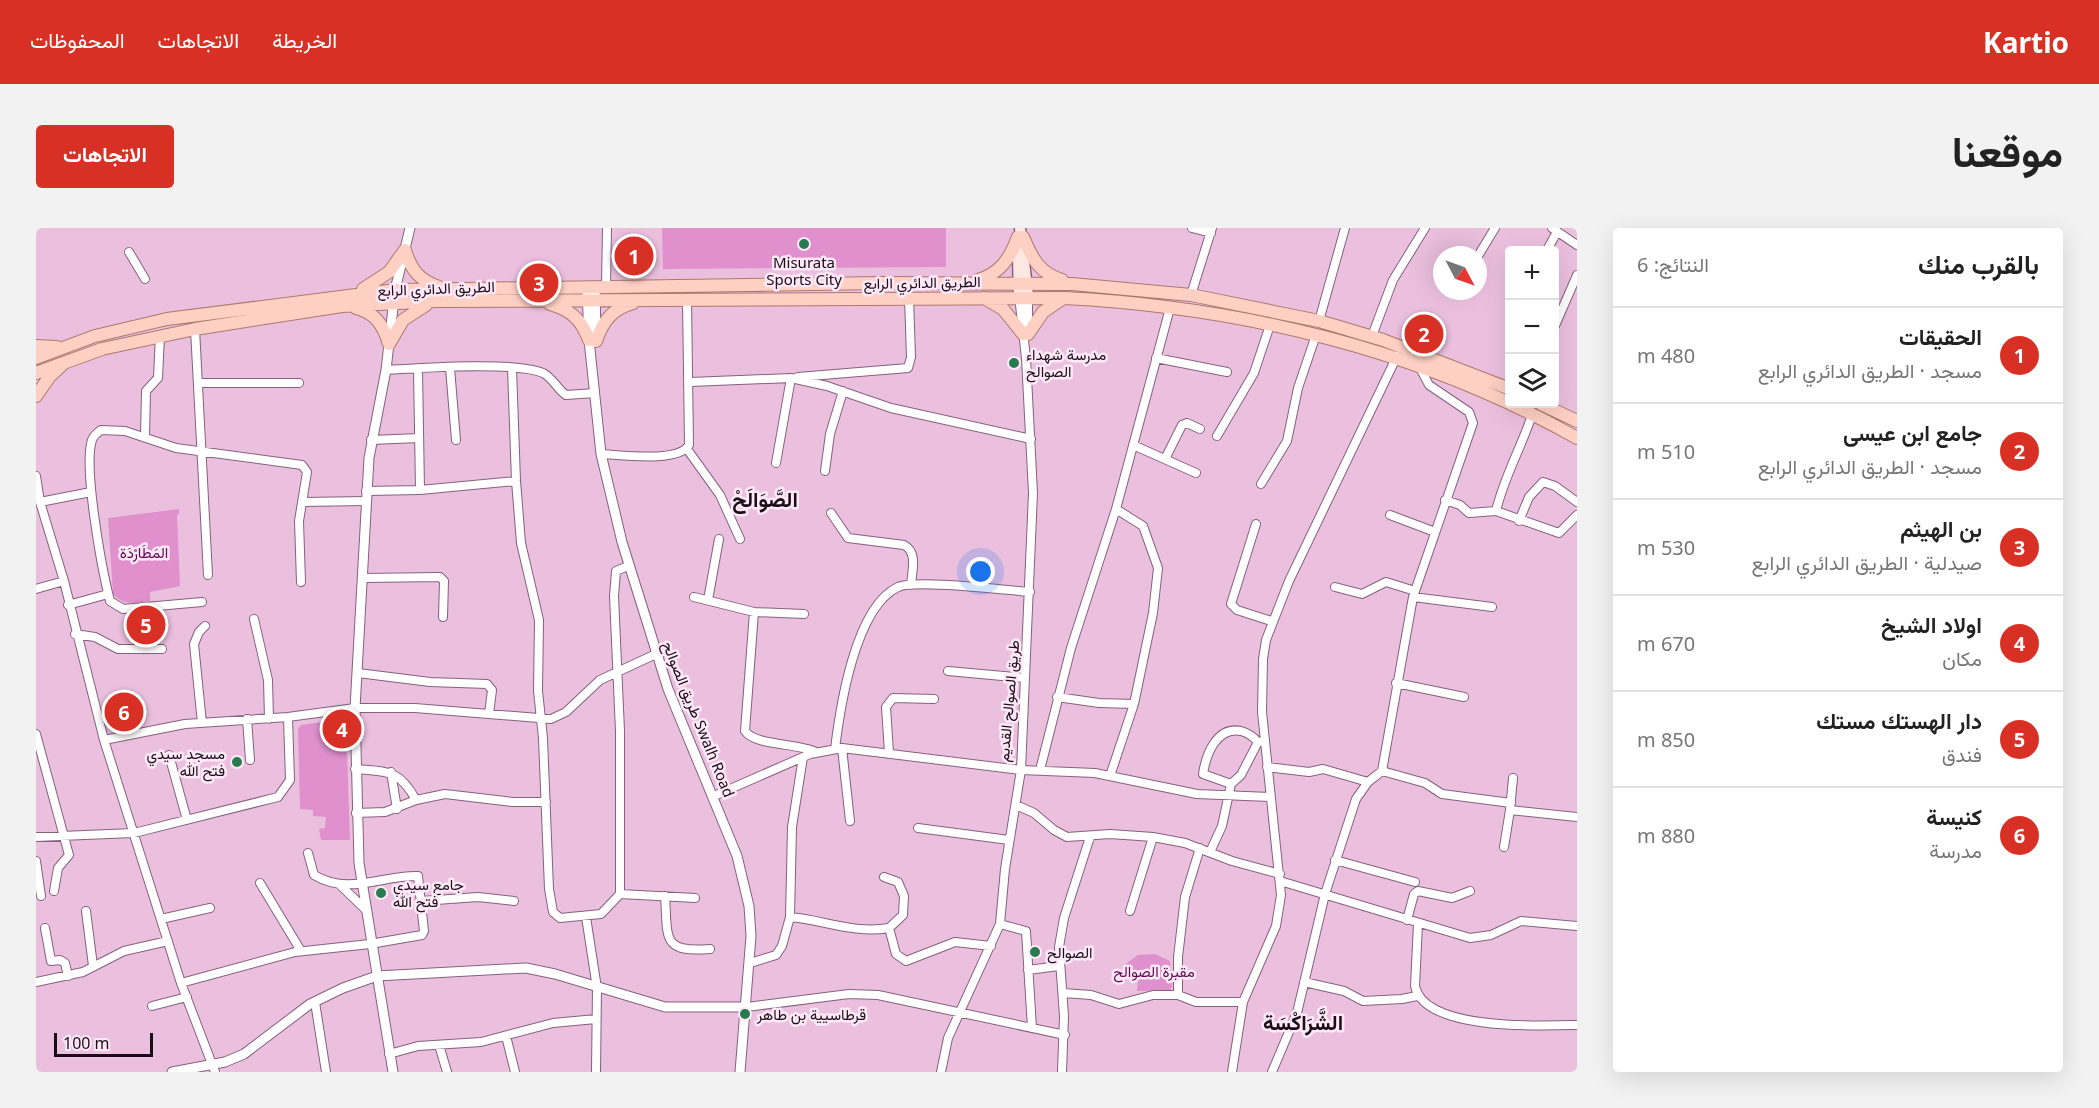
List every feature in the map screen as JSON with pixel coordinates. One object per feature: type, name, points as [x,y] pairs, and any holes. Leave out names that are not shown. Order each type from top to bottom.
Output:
[{"type":"main road","points":[[971,282],[997,272],[1012,253],[1020,233]]},
{"type":"main road","points":[[1020,233],[1032,258],[1042,271],[1072,284]]},
{"type":"main road","name":"طريق الصوالح القديم","points":[[1020,233],[1024,296]]},
{"type":"main road","points":[[354,293],[381,279],[405,250],[417,275],[443,289]]},
{"type":"main road","name":"الطريق الدائري الرابع","points":[[36,358],[116,330],[167,319],[354,293],[443,289],[594,293],[971,282],[1023,283],[1072,284],[1191,295],[1319,321],[1402,346],[1505,387]]},
{"type":"main road","name":"الطريق الدائري الرابع","points":[[36,373],[77,357],[160,335],[342,306],[437,301],[528,301],[594,293],[642,301],[1024,296],[1170,308],[1316,335],[1420,367],[1532,415],[1577,438]]},
{"type":"main road","points":[[980,296],[1002,309],[1025,334],[1043,312],[1065,298]]},
{"type":"main road","points":[[389,344],[398,326],[410,313],[437,301]]},
{"type":"main road","points":[[528,301],[547,303],[571,312],[592,341],[613,312],[642,301]]},
{"type":"main road","points":[[342,306],[362,310],[375,317],[384,330],[389,344]]},
{"type":"main road","points":[[36,346],[67,346]]},
{"type":"main road","points":[[36,396],[50,376],[77,357]]},
{"type":"main road","points":[[1549,408],[1577,422]]},
{"type":"street","points":[[393,1072],[362,885],[356,813],[355,708],[365,496],[371,440],[386,370],[392,304],[410,228]]},
{"type":"street","points":[[594,293],[607,228]]},
{"type":"street","points":[[1191,295],[1211,231],[1192,228]]},
{"type":"street","points":[[1319,321],[1345,228]]},
{"type":"street","points":[[1372,336],[1392,280],[1425,228]]},
{"type":"street","points":[[1484,246],[1495,228]]},
{"type":"street","points":[[1548,246],[1554,230],[1577,245]]},
{"type":"street","points":[[129,252],[145,279]]},
{"type":"street","points":[[1559,316],[1577,275]]},
{"type":"street","name":"طريق الصوالح Swalh Road","points":[[594,293],[592,341],[601,454],[628,566],[656,654],[714,796],[743,880],[751,926],[747,1006],[740,1072]]},
{"type":"street","name":"طريق الصوالح القديم","points":[[714,796],[816,752],[839,749],[1021,770],[1033,493],[1024,296]]},
{"type":"street","points":[[690,382],[791,378],[908,368],[911,357],[909,297]]},
{"type":"street","points":[[601,454],[673,456],[687,449],[691,439],[687,300]]},
{"type":"street","points":[[1040,770],[1057,697],[1116,508],[1170,308]]},
{"type":"street","points":[[1217,436],[1254,373],[1270,325]]},
{"type":"street","points":[[195,329],[208,575]]},
{"type":"street","points":[[145,437],[146,391],[158,378],[160,335]]},
{"type":"street","points":[[1261,484],[1289,434],[1298,388],[1316,335]]},
{"type":"street","points":[[1232,1072],[1244,1002],[1280,916],[1280,878],[1267,767],[1261,741],[1263,659],[1271,621],[1402,346]]},
{"type":"street","points":[[1156,358],[1227,372]]},
{"type":"street","points":[[1272,1072],[1290,1033],[1325,894],[1356,799],[1368,782],[1382,771],[1396,683],[1414,594],[1473,419],[1469,412],[1435,391],[1420,367]]},
{"type":"street","points":[[450,368],[456,440]]},
{"type":"street","points":[[386,370],[512,368],[545,374],[566,395],[595,393]]},
{"type":"street","points":[[512,368],[516,481],[521,543],[539,620],[538,691],[542,719],[549,890],[553,912],[560,918],[601,914],[620,894],[620,731],[614,596],[616,571],[628,566]]},
{"type":"street","points":[[418,369],[420,490]]},
{"type":"street","points":[[791,378],[843,391],[891,408],[1031,439]]},
{"type":"street","points":[[776,463],[791,378]]},
{"type":"street","points":[[199,383],[299,383]]},
{"type":"street","points":[[825,471],[830,434],[843,391]]},
{"type":"street","points":[[1496,511],[1506,476],[1520,451],[1532,415]]},
{"type":"street","points":[[1165,459],[1182,424],[1187,423],[1200,429]]},
{"type":"street","points":[[201,602],[123,609],[116,607],[108,594],[91,492],[90,447],[96,433],[107,429],[202,453],[302,465],[307,472],[299,521],[301,582]]},
{"type":"street","points":[[371,440],[419,438]]},
{"type":"street","points":[[1133,445],[1196,473]]},
{"type":"street","points":[[687,449],[720,495],[740,538]]},
{"type":"street","points":[[36,476],[40,502],[64,581],[75,634],[104,740],[181,983],[215,1068]]},
{"type":"street","points":[[303,502],[516,481]]},
{"type":"street","points":[[1519,521],[1528,497],[1543,482],[1555,486],[1577,502]]},
{"type":"street","points":[[40,502],[91,492]]},
{"type":"street","points":[[1445,500],[1460,505],[1469,513],[1496,511],[1519,521],[1559,533],[1577,515]]},
{"type":"street","points":[[1110,776],[1134,704],[1153,613],[1158,568],[1143,526],[1116,508]]},
{"type":"street","points":[[831,513],[848,538],[904,545],[910,549],[913,554],[911,585]]},
{"type":"street","points":[[1390,514],[1435,532]]},
{"type":"street","points":[[1256,524],[1231,604],[1237,610],[1271,621]]},
{"type":"street","points":[[708,600],[719,539]]},
{"type":"street","points":[[362,578],[440,577],[444,581],[443,617]]},
{"type":"street","points":[[36,589],[64,581]]},
{"type":"street","points":[[1335,587],[1362,594],[1386,582],[1414,594],[1492,607]]},
{"type":"street","points":[[850,821],[839,749],[842,700],[856,647],[882,600],[898,587],[911,585],[1030,591]]},
{"type":"street","points":[[68,605],[108,594]]},
{"type":"street","points":[[694,597],[754,612],[804,614]]},
{"type":"street","points":[[754,612],[745,731],[753,738],[804,747],[816,752]]},
{"type":"street","points":[[254,619],[268,680],[269,719]]},
{"type":"street","points":[[202,723],[194,644],[199,632],[205,626]]},
{"type":"street","points":[[75,634],[95,637],[118,649],[162,649]]},
{"type":"street","points":[[104,740],[202,723],[269,719],[355,708],[415,708],[542,719],[566,712],[600,680],[656,654]]},
{"type":"street","points":[[948,671],[1025,678]]},
{"type":"street","points":[[358,674],[430,682],[487,684],[492,690],[489,714]]},
{"type":"street","points":[[1396,683],[1464,697]]},
{"type":"street","points":[[1057,697],[1099,703],[1134,704]]},
{"type":"street","points":[[889,753],[886,707],[889,701],[893,698],[934,699]]},
{"type":"street","points":[[36,837],[134,833],[278,797],[284,793],[290,780],[288,717]]},
{"type":"street","points":[[247,719],[250,760]]},
{"type":"street","points":[[1231,784],[1203,774],[1205,763],[1217,739],[1226,732],[1236,730],[1261,741]]},
{"type":"street","points":[[36,734],[69,855],[58,868],[54,891]]},
{"type":"street","points":[[1210,852],[1222,826],[1231,784],[1241,775],[1261,741]]},
{"type":"street","points":[[169,754],[187,820]]},
{"type":"street","points":[[750,963],[769,959],[779,951],[789,917],[792,827],[803,758]]},
{"type":"street","points":[[1267,767],[1309,772],[1323,769],[1368,782]]},
{"type":"street","points":[[356,769],[391,772],[401,777],[416,800]]},
{"type":"street","points":[[941,1072],[948,1038],[1000,924],[1021,770],[1110,776],[1187,793],[1270,797]]},
{"type":"street","points":[[1382,771],[1425,783],[1442,794],[1577,817]]},
{"type":"street","points":[[391,772],[397,809]]},
{"type":"street","points":[[1504,847],[1514,778]]},
{"type":"street","points":[[356,813],[397,809],[416,800],[445,794],[513,802],[546,802]]},
{"type":"street","points":[[1016,805],[1034,813],[1060,835],[1090,837],[1110,834],[1154,837],[1200,848],[1325,894],[1470,938],[1491,935],[1521,921],[1577,926]]},
{"type":"street","points":[[918,828],[1010,840]]},
{"type":"street","points":[[1062,1072],[1065,1035],[1059,947],[1064,918],[1090,837]]},
{"type":"street","points":[[1130,911],[1154,837]]},
{"type":"street","points":[[1178,995],[1178,957],[1185,897],[1200,848]]},
{"type":"street","points":[[181,983],[301,951],[370,944],[422,935],[422,902],[418,876],[362,885],[339,884],[314,875],[308,854]]},
{"type":"street","points":[[1335,860],[1415,882]]},
{"type":"street","points":[[36,861],[41,896]]},
{"type":"street","points":[[789,917],[820,920],[850,929],[889,928],[903,915],[904,896],[898,882],[885,877]]},
{"type":"street","points":[[260,883],[301,951]]},
{"type":"street","points":[[339,884],[366,909]]},
{"type":"street","points":[[1407,920],[1414,894],[1418,891],[1452,898],[1470,891]]},
{"type":"street","points":[[620,894],[695,898]]},
{"type":"street","points":[[422,902],[478,897],[514,901]]},
{"type":"street","points":[[665,897],[667,932],[672,943],[685,951],[710,949]]},
{"type":"street","points":[[161,919],[210,908]]},
{"type":"street","points":[[86,911],[93,966]]},
{"type":"street","points":[[586,917],[597,988],[596,1072]]},
{"type":"street","points":[[1000,924],[1025,929],[1032,1028]]},
{"type":"street","points":[[1418,924],[1414,973],[1417,996],[1427,1006],[1454,1017],[1535,1026],[1577,1025]]},
{"type":"street","points":[[45,928],[51,962],[60,960],[65,963],[68,976]]},
{"type":"street","points":[[889,928],[896,954],[906,961],[955,942],[991,946]]},
{"type":"street","points":[[36,982],[68,976],[124,951],[168,941]]},
{"type":"street","points":[[1028,970],[1059,966]]},
{"type":"street","points":[[172,1072],[215,1068],[259,1045],[315,1002],[377,976],[526,968],[555,974],[665,1007],[747,1006],[849,994],[906,1000],[1065,1035]]},
{"type":"street","points":[[1304,982],[1344,991],[1363,1001],[1394,1000],[1417,996]]},
{"type":"street","points":[[1063,993],[1090,995],[1119,1004],[1128,1004],[1147,995],[1178,995],[1196,1002],[1244,1002]]},
{"type":"street","points":[[152,1006],[187,997]]},
{"type":"street","points":[[315,1002],[326,1072]]},
{"type":"street","points":[[389,1054],[439,1044],[482,1042],[570,1019],[596,1019]]},
{"type":"street","points":[[506,1036],[515,1072]]},
{"type":"street","points":[[439,1044],[447,1072]]},
{"type":"green space","name":"Misurata Sports City","points":[[662,228],[946,228],[946,267],[663,269]]},
{"type":"green space","name":"المَطَارْدَة","points":[[179,509],[177,515],[180,586],[150,592],[150,601],[130,603],[117,598],[113,594],[108,518]]},
{"type":"green space","points":[[343,719],[346,722],[350,840],[321,840],[319,829],[325,828],[326,817],[313,816],[313,810],[300,809],[298,729],[301,725]]},
{"type":"green space","name":"مقبرة الصوالح","points":[[1155,954],[1170,961],[1172,987],[1170,990],[1137,991],[1138,976],[1125,978],[1124,965],[1138,955]]},
{"type":"place","name":"Misurata Sports City","points":[[804,244]]},
{"type":"place","name":"الحقيقات","points":[[634,256]]},
{"type":"place","name":"بن الهيثم","points":[[539,283]]},
{"type":"place","name":"جامع ابن عيسى","points":[[1424,334]]},
{"type":"place","name":"مدرسة شهداء الصوالح","points":[[1014,363]]},
{"type":"place","name":"دار الهستك مستك","points":[[146,625]]},
{"type":"place","name":"كنيسة","points":[[124,712]]},
{"type":"place","name":"اولاد الشيخ","points":[[342,729]]},
{"type":"place","name":"مسجد سيدي فتح الله","points":[[237,762]]},
{"type":"place","name":"جامع سيدي فتح الله","points":[[381,893]]},
{"type":"place","name":"الصوالح","points":[[1035,952]]},
{"type":"place","name":"قرطاسيية بن طاهر","points":[[745,1014]]},
{"type":"district","name":"الصَّوَالَحْ","points":[[765,499]]},
{"type":"district","name":"الشَّرَاكْسَة","points":[[1303,1022]]}]
